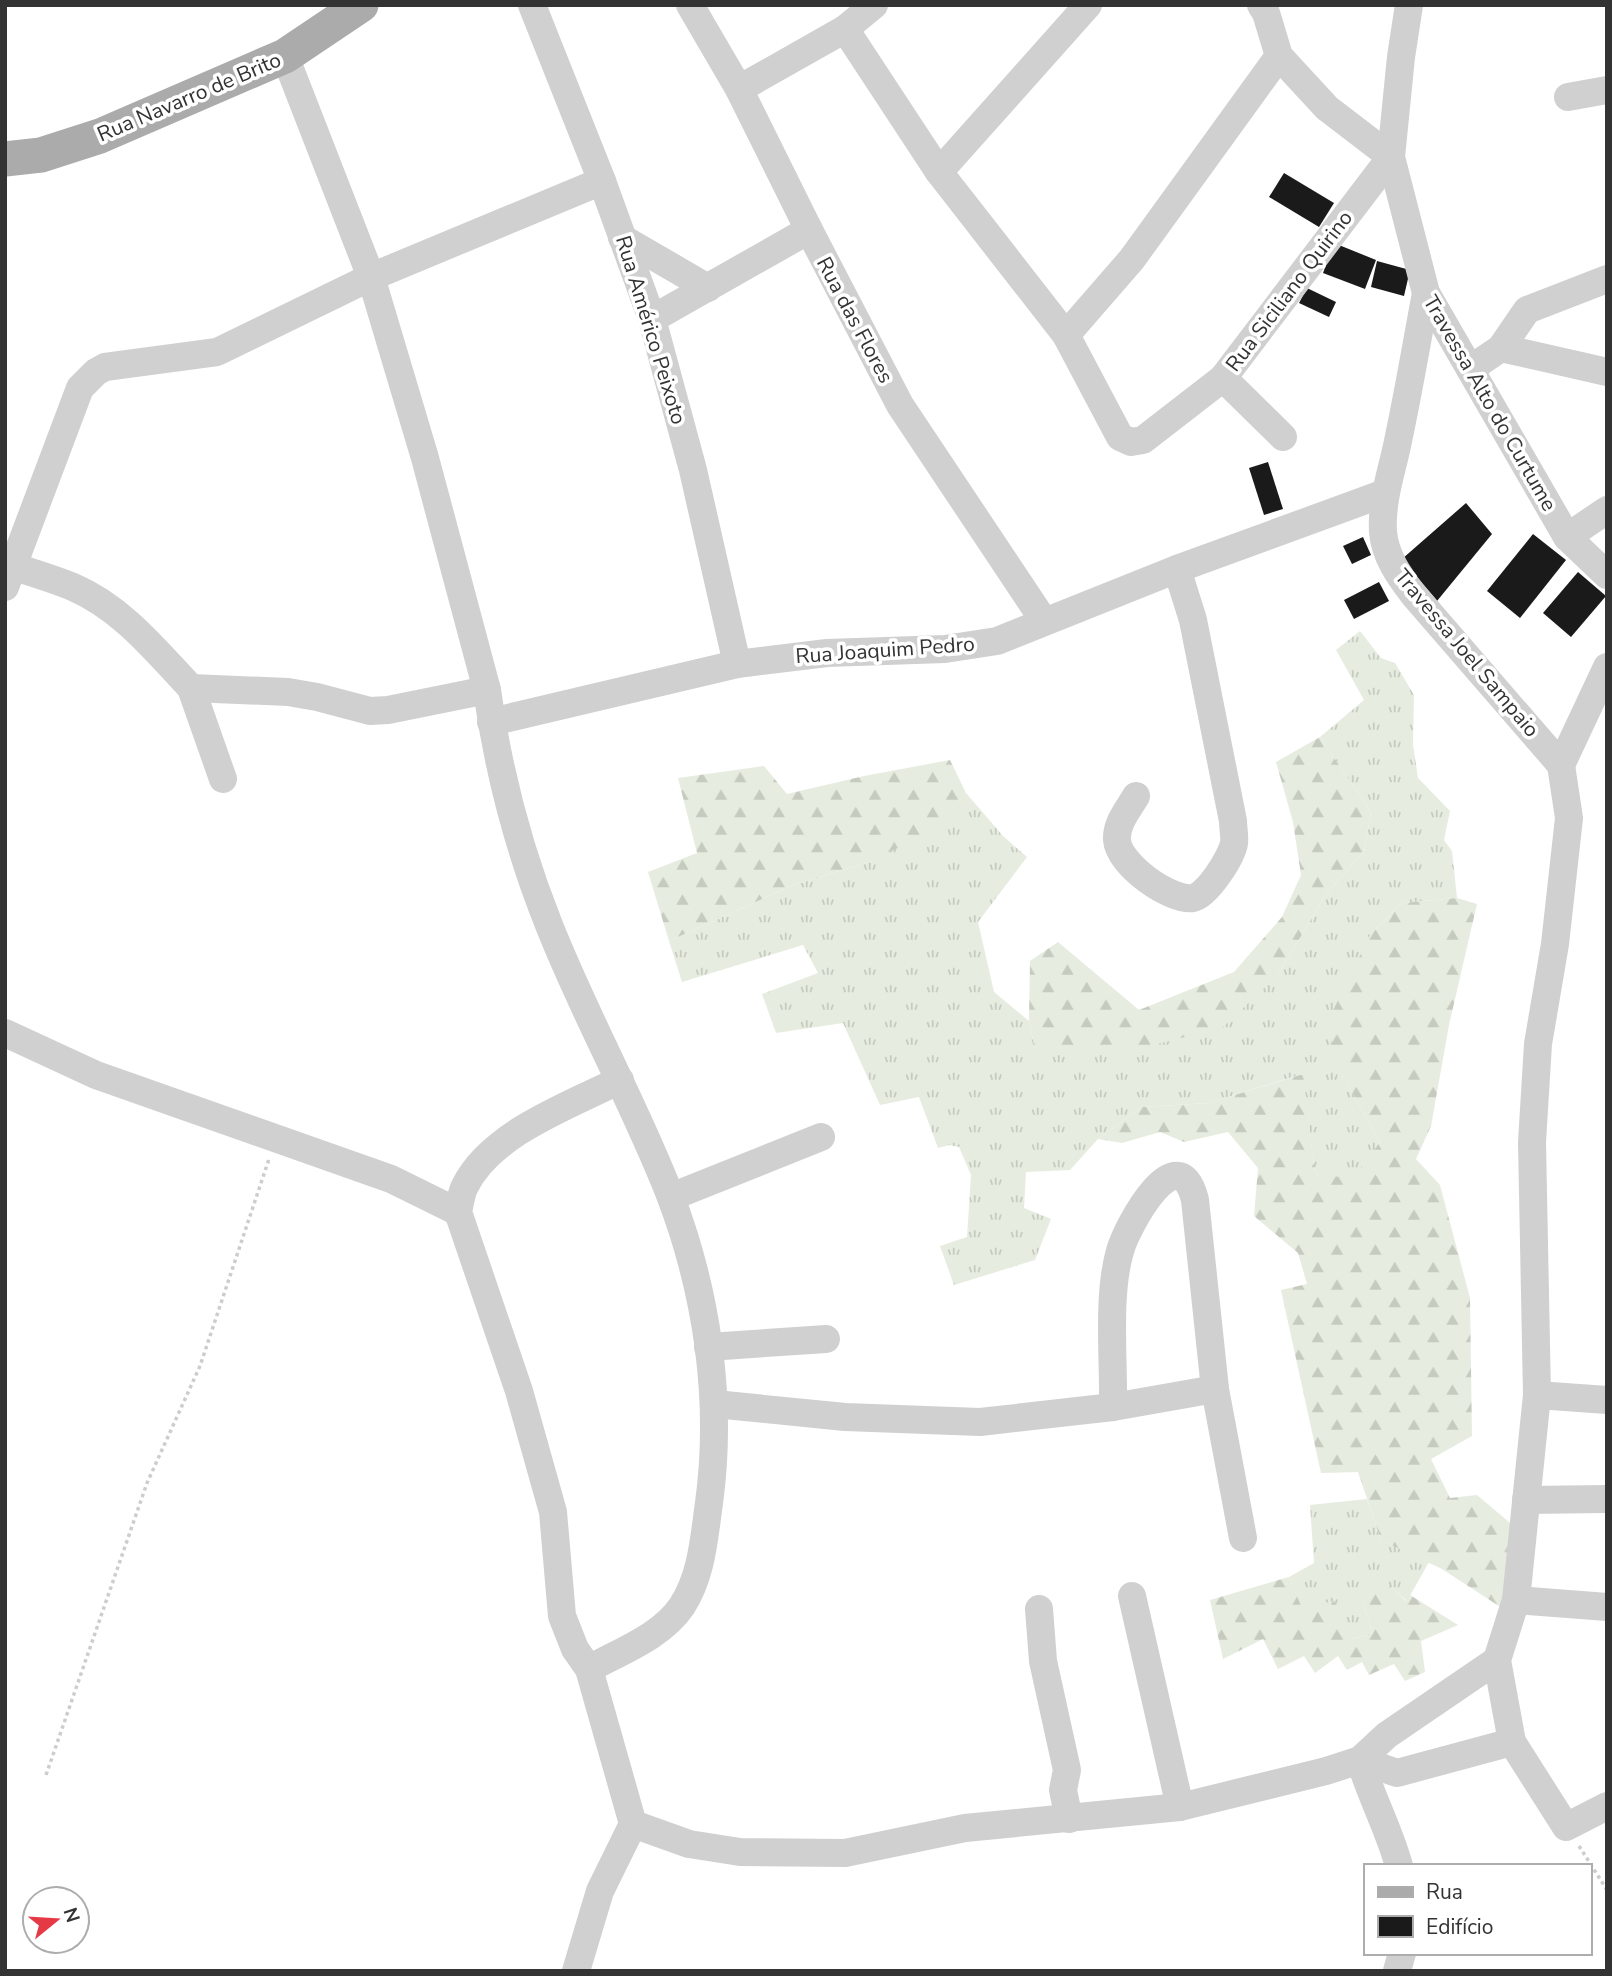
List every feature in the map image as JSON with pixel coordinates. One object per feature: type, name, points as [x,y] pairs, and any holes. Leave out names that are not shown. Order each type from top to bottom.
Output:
[{"type":"main road","name":"Rua Navarro de Brito","points":[[5,159],[41,155],[100,136],[285,56],[362,5]]},
{"type":"street","name":"Rua Américo Peixoto","points":[[533,5],[603,181],[652,319],[694,470],[737,664]]},
{"type":"street","name":"Rua das Flores","points":[[690,5],[739,89],[808,230],[900,405],[1044,621]]},
{"type":"street","points":[[739,89],[845,29],[874,5]]},
{"type":"street","points":[[939,173],[1088,5]]},
{"type":"street","points":[[1261,5],[1279,56],[1327,108],[1391,157]]},
{"type":"street","name":"Travessa Alto do Curtume","points":[[1409,5],[1391,157],[1426,293],[1567,537],[1607,575]]},
{"type":"street","points":[[845,29],[939,173],[1066,335],[1132,259],[1279,56]]},
{"type":"street","points":[[285,56],[372,277],[425,458],[487,690],[522,855],[550,927],[671,1197],[698,1286],[715,1404],[711,1484],[700,1567],[682,1606],[658,1631],[589,1669]]},
{"type":"street","points":[[1568,97],[1607,90]]},
{"type":"street","name":"Rua Siciliano Quirino","points":[[1066,335],[1120,437],[1130,442],[1143,440],[1223,378],[1391,157]]},
{"type":"street","points":[[223,779],[191,688],[132,626],[101,602],[74,588],[9,577],[80,388],[105,367],[217,352],[372,277],[603,181]]},
{"type":"street","points":[[652,319],[808,230]]},
{"type":"street","points":[[622,238],[708,288]]},
{"type":"street","points":[[1470,369],[1501,348],[1527,310],[1607,279]]},
{"type":"street","name":"Travessa Joel Sampaio","points":[[1426,293],[1399,439],[1385,493],[1383,533],[1390,558],[1399,577],[1561,765]]},
{"type":"street","points":[[1501,348],[1607,372]]},
{"type":"street","points":[[1223,378],[1283,437]]},
{"type":"street","name":"Rua Joaquim Pedro","points":[[492,722],[737,664],[827,653],[945,649],[997,640],[1177,569],[1385,493]]},
{"type":"street","points":[[1567,537],[1607,510]]},
{"type":"street","points":[[1136,796],[1118,824],[1117,840],[1122,857],[1142,877],[1181,897],[1202,895],[1234,844],[1233,821],[1193,621],[1177,569]]},
{"type":"street","points":[[1607,667],[1561,765],[1569,818],[1555,944],[1538,1044],[1532,1142],[1537,1395],[1516,1600],[1497,1660],[1512,1742],[1566,1827],[1607,1806]]},
{"type":"street","points":[[191,688],[288,692],[370,710],[388,710],[487,690]]},
{"type":"street","points":[[5,1033],[96,1075],[391,1178],[458,1212]]},
{"type":"street","points":[[576,1971],[600,1891],[633,1824],[589,1669],[575,1649],[562,1616],[554,1512],[519,1391],[458,1212],[464,1186],[486,1156],[518,1132],[620,1080]]},
{"type":"street","points":[[671,1197],[821,1137]]},
{"type":"street","points":[[1114,1407],[1114,1280],[1120,1249],[1130,1225],[1154,1189],[1163,1180],[1172,1176],[1181,1177],[1188,1182],[1195,1200],[1216,1389],[1243,1538]]},
{"type":"street","points":[[708,1347],[826,1339]]},
{"type":"street","points":[[715,1404],[845,1417],[980,1422],[1114,1407],[1216,1389]]},
{"type":"street","points":[[1537,1395],[1607,1400]]},
{"type":"street","points":[[1526,1500],[1607,1499]]},
{"type":"street","points":[[1132,1596],[1180,1807]]},
{"type":"street","points":[[1516,1600],[1607,1607]]},
{"type":"street","points":[[1039,1609],[1043,1661],[1066,1770],[1063,1790],[1069,1819]]},
{"type":"street","points":[[633,1824],[689,1844],[740,1852],[845,1853],[965,1828],[1180,1807],[1360,1760],[1387,1735],[1497,1660]]},
{"type":"street","points":[[1360,1760],[1397,1773],[1512,1742]]},
{"type":"street","points":[[1360,1760],[1367,1786],[1392,1838],[1398,1864]]},
{"type":"path","points":[[46,1776],[147,1483],[200,1366],[275,1139]]},
{"type":"path","points":[[1566,1827],[1590,1864]]},
{"type":"path","points":[[1591,1866],[1607,1891]]},
{"type":"green space","points":[[1360,631],[1381,658],[1395,663],[1414,695],[1413,745],[1418,778],[1450,811],[1444,840],[1452,851],[1457,898],[1402,903],[1370,935],[1342,1075],[1380,1142],[1352,1180],[1315,1173],[1302,1074],[1209,1103],[1142,1107],[1098,1139],[1070,1170],[1026,1172],[1024,1208],[1051,1219],[1035,1260],[954,1285],[940,1246],[967,1237],[971,1175],[959,1147],[949,1145],[938,1148],[919,1097],[880,1105],[843,1023],[776,1033],[762,994],[818,973],[803,945],[682,982],[669,941],[791,886],[875,860],[935,827],[966,793],[1003,836],[1027,857],[978,922],[994,992],[1029,1021],[1035,1049],[1278,975],[1326,894],[1364,852],[1371,812],[1320,737],[1364,700],[1336,650]]},
{"type":"green space","points":[[1320,737],[1371,812],[1364,852],[1326,894],[1278,975],[1222,1028],[1141,1048],[1035,1049],[1029,1021],[1030,961],[1058,942],[1139,1010],[1234,972],[1282,917],[1301,875],[1293,822],[1276,762]]},
{"type":"green space","points":[[950,760],[966,793],[935,828],[875,860],[791,886],[669,941],[648,872],[697,853],[678,778],[764,766],[787,794]]},
{"type":"green space","points":[[1457,898],[1477,904],[1449,1025],[1431,1126],[1416,1159],[1440,1185],[1470,1298],[1472,1436],[1431,1459],[1450,1498],[1477,1495],[1516,1528],[1502,1608],[1442,1569],[1381,1540],[1358,1472],[1321,1473],[1281,1290],[1307,1284],[1298,1253],[1254,1216],[1258,1168],[1228,1132],[1184,1142],[1160,1132],[1122,1143],[1098,1139],[1142,1107],[1209,1103],[1303,1074],[1315,1173],[1352,1179],[1380,1142],[1342,1075],[1326,1025],[1370,935],[1402,903]]},
{"type":"green space","points":[[1367,1499],[1381,1540],[1429,1562],[1407,1601],[1384,1582],[1363,1604],[1373,1634],[1351,1639],[1334,1602],[1302,1609],[1289,1577],[1314,1563],[1310,1505]]},
{"type":"green space","points":[[1289,1577],[1302,1608],[1334,1601],[1352,1639],[1373,1634],[1363,1604],[1384,1581],[1406,1601],[1410,1595],[1458,1625],[1421,1641],[1425,1672],[1405,1681],[1394,1664],[1369,1675],[1362,1662],[1347,1670],[1338,1656],[1315,1673],[1304,1656],[1278,1669],[1263,1639],[1223,1659],[1210,1600]]},
{"type":"building","points":[[1284,173],[1334,203],[1319,227],[1269,197]]},
{"type":"building","points":[[1334,243],[1376,260],[1365,289],[1323,273]]},
{"type":"building","points":[[1377,261],[1410,270],[1404,296],[1371,287]]},
{"type":"building","points":[[1307,288],[1336,302],[1329,317],[1299,303]]},
{"type":"building","points":[[1268,462],[1283,509],[1264,515],[1249,468]]},
{"type":"building","points":[[1466,503],[1492,534],[1437,601],[1402,559]]},
{"type":"building","points":[[1533,534],[1566,560],[1520,618],[1487,591]]},
{"type":"building","points":[[1363,537],[1371,555],[1352,564],[1343,546]]},
{"type":"building","points":[[1578,572],[1606,596],[1571,637],[1543,613]]},
{"type":"building","points":[[1379,582],[1389,601],[1354,619],[1344,600]]}]
